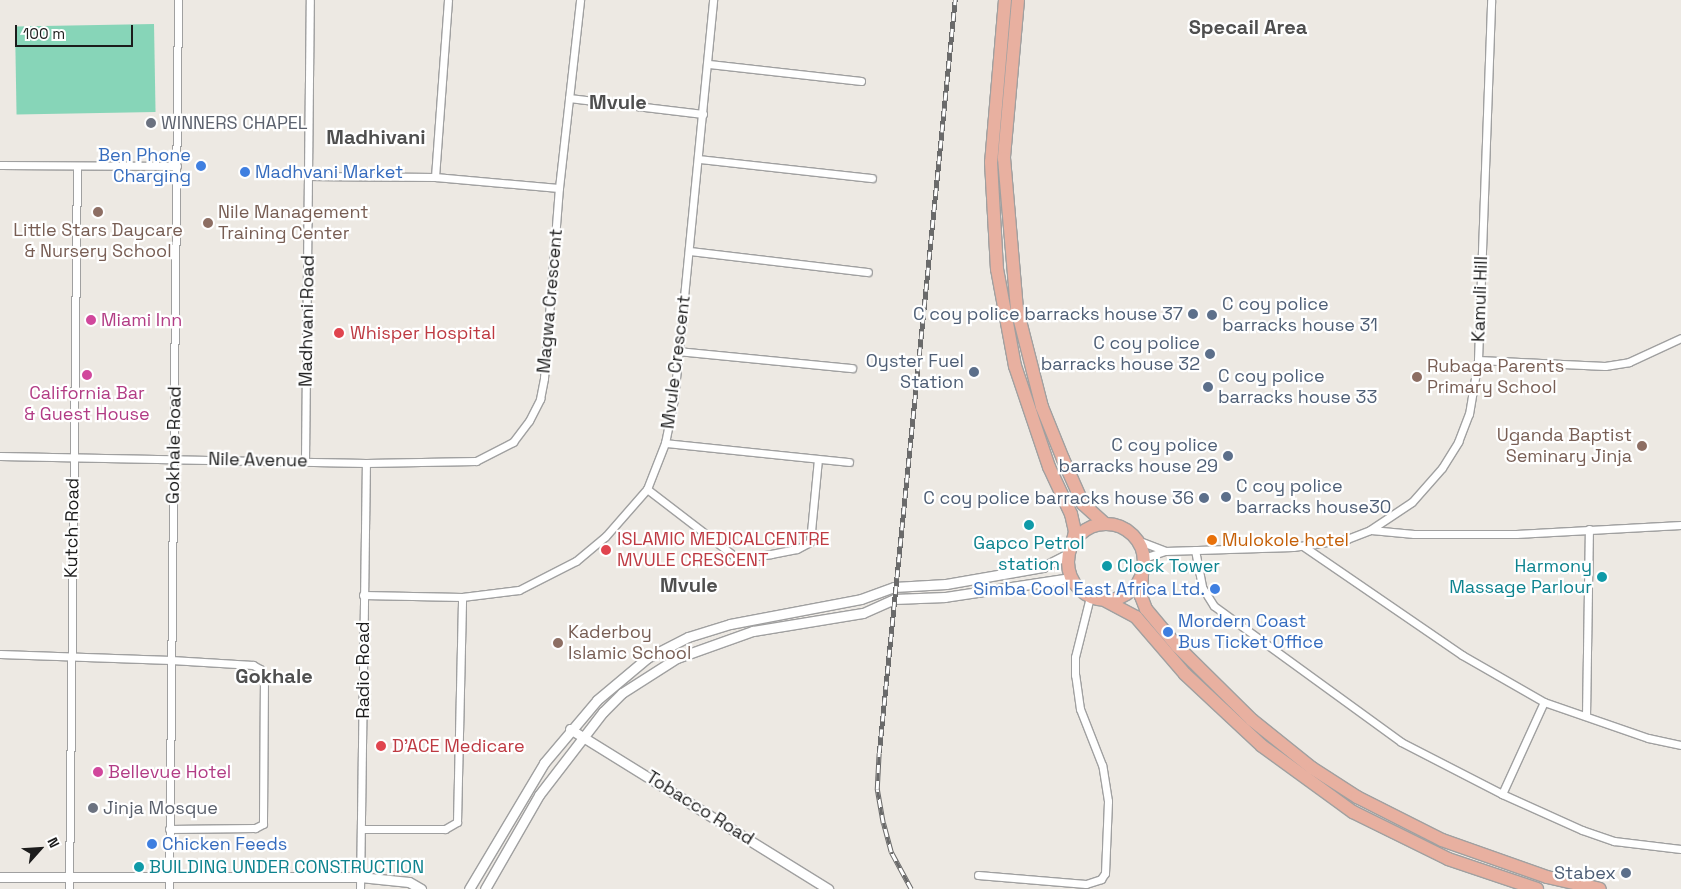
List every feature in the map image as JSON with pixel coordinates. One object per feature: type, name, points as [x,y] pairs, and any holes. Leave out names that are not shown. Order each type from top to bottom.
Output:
[{"type":"highway","points":[[1005,0],[991,162],[997,269],[1015,366],[1049,467],[1072,514],[1075,532],[1068,554],[1070,578],[1090,598],[1106,600],[1124,596],[1142,575]]},
{"type":"highway","points":[[1018,0],[1004,158],[1017,309],[1035,383],[1062,459],[1084,504],[1104,523],[1128,531],[1137,540],[1144,558],[1141,596],[1146,610],[1177,646],[1252,720],[1312,768],[1364,801],[1442,840],[1539,874],[1600,889]]},
{"type":"highway","points":[[1073,540],[1092,525],[1104,523]]},
{"type":"highway","points":[[1106,600],[1136,617],[1192,681],[1262,746],[1353,812],[1448,859],[1537,889]]},
{"type":"street","name":"Gokhale Road","points":[[169,889],[175,458],[178,0]]},
{"type":"street","name":"Madhvani Road","points":[[305,461],[310,0]]},
{"type":"street","points":[[435,177],[448,0]]},
{"type":"street","name":"Magwa Crescent","points":[[366,463],[476,461],[513,442],[529,421],[540,399],[544,378],[559,188],[580,0]]},
{"type":"street","name":"Mvule Crescent","points":[[363,595],[462,597],[519,590],[576,561],[605,538],[647,489],[665,443],[674,398],[714,0]]},
{"type":"street","name":"Kamuli Hill","points":[[1144,558],[1165,551],[1303,546],[1347,538],[1370,530],[1412,502],[1442,468],[1458,442],[1469,414],[1478,360],[1491,0]]},
{"type":"street","points":[[709,64],[860,81]]},
{"type":"street","points":[[569,98],[703,114]]},
{"type":"street","points":[[699,160],[872,178]]},
{"type":"street","points":[[0,164],[177,166]]},
{"type":"street","name":"Kutch Road","points":[[69,889],[69,656],[77,166]]},
{"type":"street","points":[[308,176],[435,177],[559,188]]},
{"type":"street","points":[[689,252],[868,272]]},
{"type":"street","points":[[1478,360],[1605,366],[1629,362],[1681,338]]},
{"type":"street","points":[[678,350],[852,368]]},
{"type":"street","points":[[665,443],[848,462]]},
{"type":"street","name":"Nile Avenue","points":[[0,456],[366,463]]},
{"type":"street","points":[[647,489],[733,555],[741,558],[771,554],[797,549],[810,542],[818,459]]},
{"type":"street","name":"Radio Road","points":[[360,889],[363,829],[363,595],[366,463]]},
{"type":"street","points":[[1370,530],[1432,534],[1681,525]]},
{"type":"street","points":[[1586,716],[1589,529]]},
{"type":"street","name":"Kamuli Hill","points":[[1137,540],[1165,551]]},
{"type":"street","points":[[1303,546],[1462,655],[1544,702],[1648,738],[1681,745]]},
{"type":"street","points":[[1195,550],[1199,577],[1207,597],[1236,624],[1400,742],[1502,794],[1601,837],[1681,849]]},
{"type":"street","points":[[469,889],[544,763],[570,728],[597,700],[647,658],[710,629],[781,612],[861,599],[894,586],[946,584],[1043,567],[1068,554]]},
{"type":"street","points":[[484,889],[539,795],[609,706],[640,680],[677,658],[718,641],[779,626],[863,613],[894,599],[945,596],[1070,578]]},
{"type":"street","points":[[363,829],[445,829],[452,827],[458,816],[462,597]]},
{"type":"street","points":[[978,875],[1086,884],[1101,879],[1105,873],[1108,801],[1102,765],[1080,709],[1075,676],[1075,657],[1090,598]]},
{"type":"street","points":[[0,654],[171,660],[253,665],[260,669],[264,676],[264,820],[261,827],[170,829]]},
{"type":"street","points":[[1502,794],[1544,702]]},
{"type":"street","name":"Tobacco Road","points":[[570,728],[828,889]]},
{"type":"street","points":[[0,877],[360,877],[408,882],[422,889]]},
{"type":"green space","points":[[154,24],[156,112],[17,114],[15,26]]},
{"type":"railway","points":[[911,889],[891,852],[883,823],[877,789],[879,753],[955,0]]},
{"type":"place","name":"WINNERS CHAPEL","points":[[151,123]]},
{"type":"place","name":"Ben Phone Charging","points":[[201,166]]},
{"type":"place","name":"Madhvani Market","points":[[245,172]]},
{"type":"place","name":"Little Stars Daycare & Nursery School","points":[[98,212]]},
{"type":"place","name":"Nile Management Training Center","points":[[208,223]]},
{"type":"place","name":"C coy police barracks house 37","points":[[1193,314]]},
{"type":"place","name":"C coy police barracks house 31","points":[[1212,315]]},
{"type":"place","name":"Miami Inn","points":[[91,320]]},
{"type":"place","name":"Whisper Hospital","points":[[339,333]]},
{"type":"place","name":"C coy police barracks house 32","points":[[1210,354]]},
{"type":"place","name":"Oyster Fuel Station","points":[[974,372]]},
{"type":"place","name":"California Bar & Guest House","points":[[87,375]]},
{"type":"place","name":"Rubaga Parents Primary School","points":[[1417,377]]},
{"type":"place","name":"C coy police barracks house 33","points":[[1208,387]]},
{"type":"place","name":"Uganda Baptist Seminary Jinja","points":[[1642,446]]},
{"type":"place","name":"C coy police barracks house 29","points":[[1228,456]]},
{"type":"place","name":"C coy police barracks house30","points":[[1226,497]]},
{"type":"place","name":"C coy police barracks house 36","points":[[1204,498]]},
{"type":"place","name":"Gapco Petrol station","points":[[1029,525]]},
{"type":"place","name":"Mulokole hotel","points":[[1212,540]]},
{"type":"place","name":"ISLAMIC MEDICALCENTRE MVULE CRESCENT","points":[[606,550]]},
{"type":"place","name":"Clock Tower","points":[[1107,566]]},
{"type":"place","name":"Harmony Massage Parlour","points":[[1602,577]]},
{"type":"place","name":"Simba Cool East Africa Ltd.","points":[[1215,589]]},
{"type":"place","name":"Mordern Coast Bus Ticket Office","points":[[1168,632]]},
{"type":"place","name":"Kaderboy Islamic School","points":[[558,643]]},
{"type":"place","name":"D'ACE Medicare","points":[[381,746]]},
{"type":"place","name":"Bellevue Hotel","points":[[98,772]]},
{"type":"place","name":"Jinja Mosque","points":[[93,808]]},
{"type":"place","name":"Chicken Feeds","points":[[152,844]]},
{"type":"place","name":"BUILDING UNDER CONSTRUCTION","points":[[139,867]]},
{"type":"place","name":"Stabex","points":[[1626,873]]},
{"type":"district","name":"Specail Area","points":[[1248,27]]},
{"type":"district","name":"Mvule","points":[[618,102]]},
{"type":"district","name":"Madhivani","points":[[376,137]]},
{"type":"district","name":"Mvule","points":[[689,585]]},
{"type":"district","name":"Gokhale","points":[[274,676]]}]
